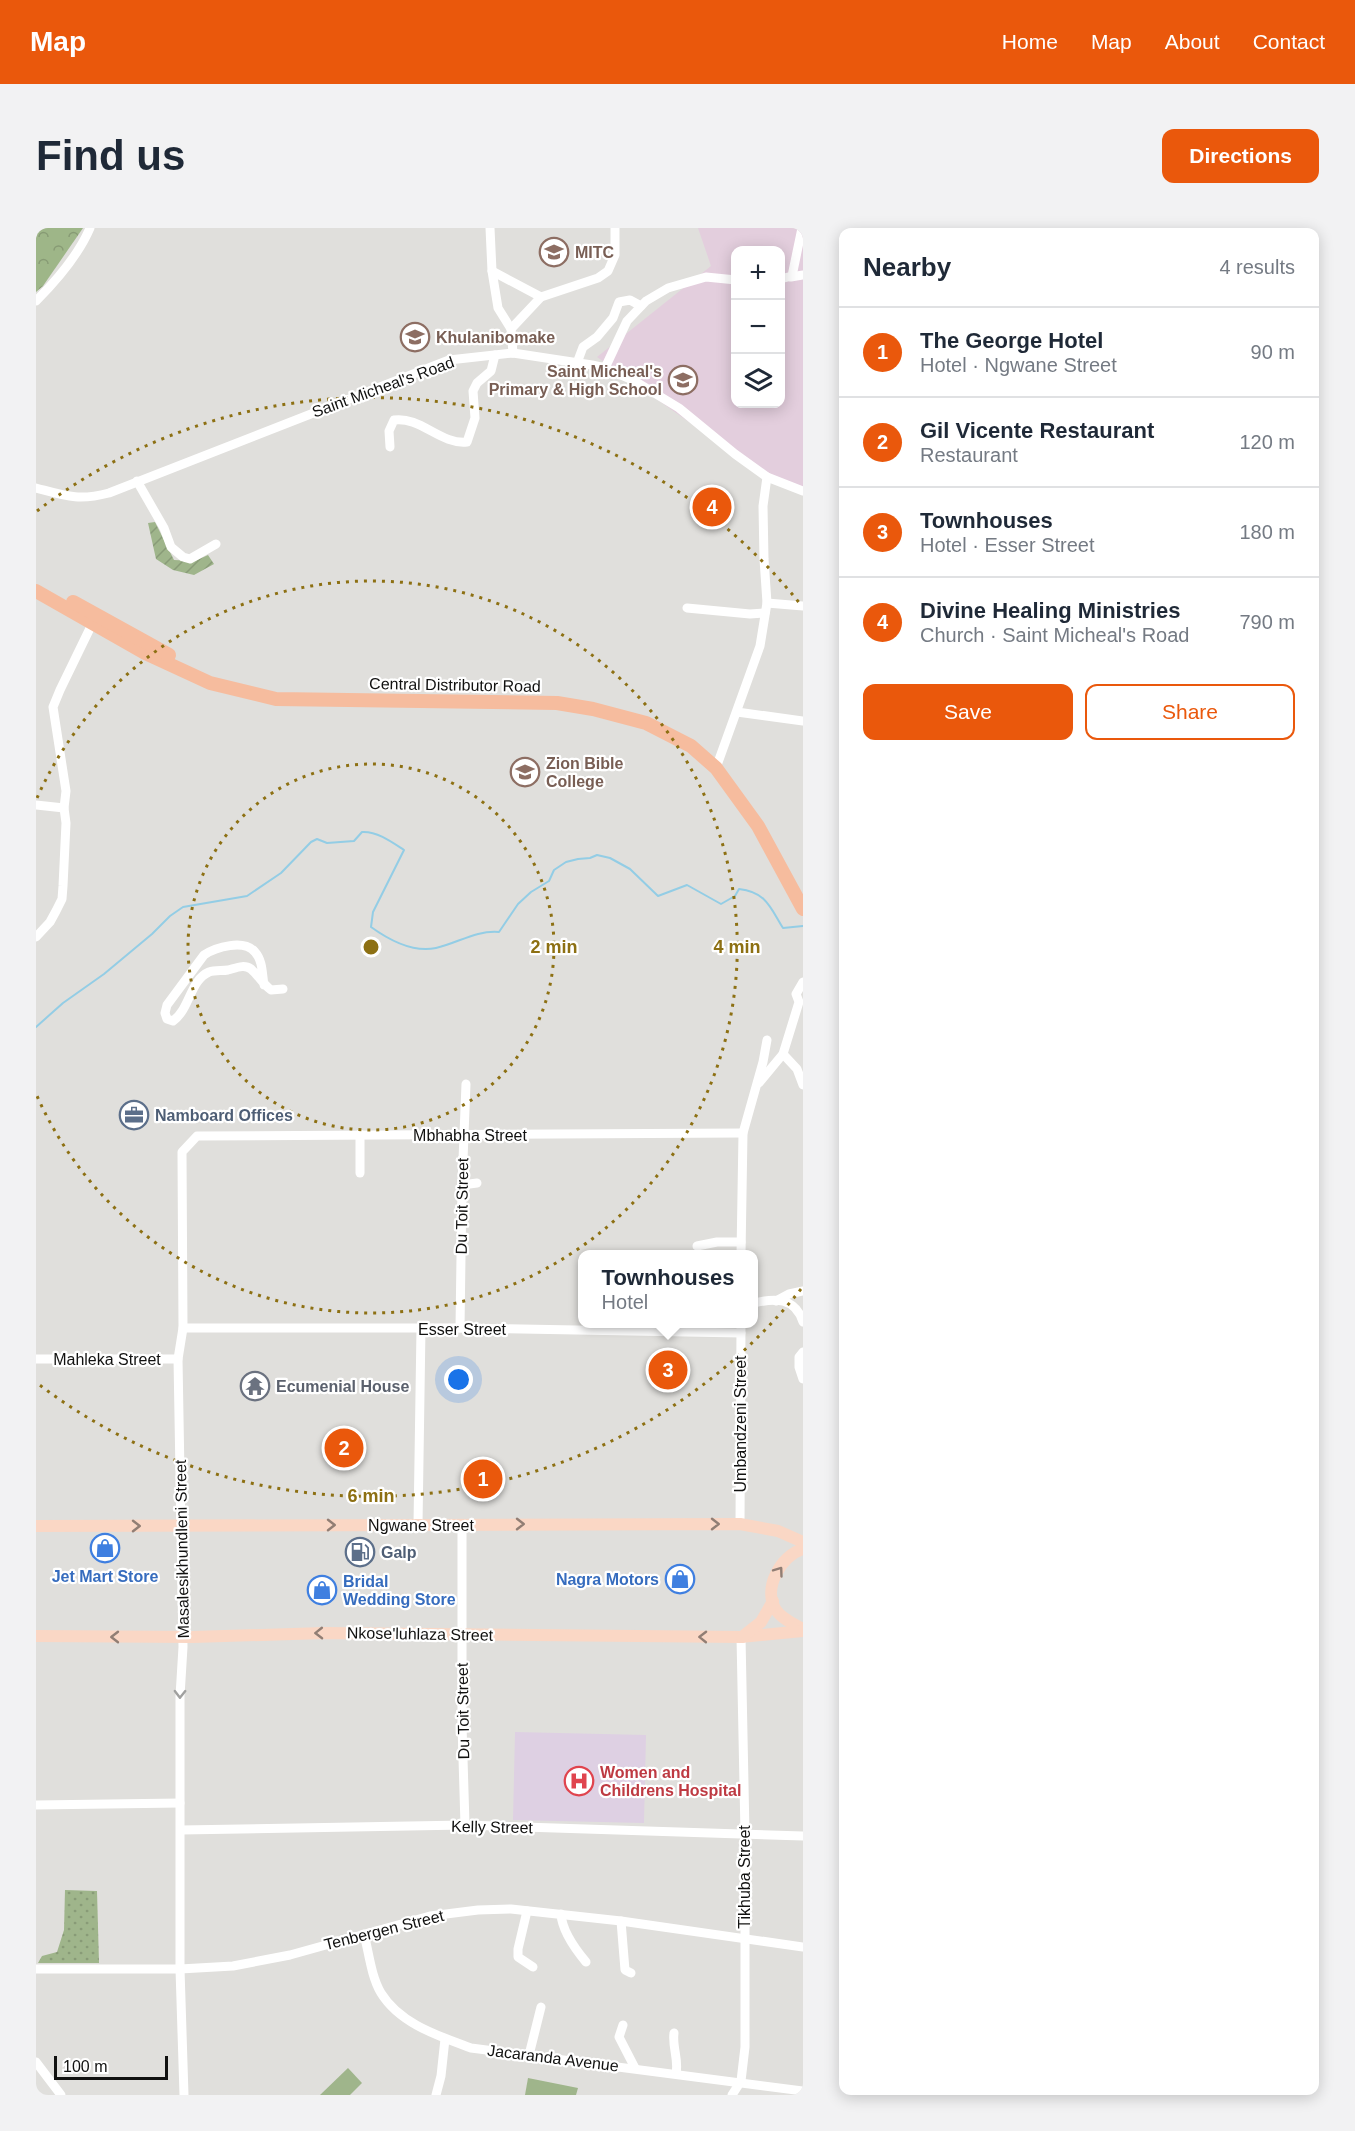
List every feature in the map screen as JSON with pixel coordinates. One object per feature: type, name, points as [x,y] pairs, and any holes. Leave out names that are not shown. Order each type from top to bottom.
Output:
[{"type":"highway","name":"Central Distributor Road","points":[[36,583],[145,653],[210,683],[276,699],[557,703],[593,709],[646,723],[691,746],[718,765],[765,824],[803,894]]},
{"type":"highway","name":"Central Distributor Road","points":[[36,591],[95,620]]},
{"type":"highway","name":"Central Distributor Road","points":[[718,765],[758,826],[803,909]]},
{"type":"main road","name":"Ngwane Street","points":[[36,1526],[740,1524],[778,1531],[803,1542]]},
{"type":"main road","points":[[803,1549],[797,1550],[772,1578],[772,1601],[776,1610],[803,1630]]},
{"type":"main road","points":[[741,1637],[761,1622],[772,1601]]},
{"type":"main road","name":"Nkose'luhlaza Street","points":[[36,1636],[324,1633],[741,1637],[803,1630]]},
{"type":"street","points":[[36,301],[57,280],[85,240],[90,228]]},
{"type":"street","points":[[490,228],[492,271],[498,308],[511,329],[513,353]]},
{"type":"street","points":[[511,329],[541,297],[598,278],[609,271],[615,255],[615,228]]},
{"type":"street","points":[[791,277],[802,228]]},
{"type":"street","points":[[492,271],[541,297]]},
{"type":"street","points":[[785,278],[803,275]]},
{"type":"street","points":[[605,368],[627,321],[646,301],[668,288],[706,277],[731,280]]},
{"type":"street","points":[[577,363],[583,347],[597,338],[613,318],[619,302],[630,300],[641,306]]},
{"type":"street","name":"Saint Micheal's Road","points":[[36,488],[66,496],[88,498],[109,493],[448,360],[513,353],[605,368],[633,380],[679,408],[767,477],[803,491]]},
{"type":"street","points":[[390,447],[389,431],[394,420],[402,419],[414,422],[430,432],[460,442],[467,442],[475,418],[473,391],[477,383],[491,371],[495,355]]},
{"type":"street","points":[[718,765],[760,646],[767,603],[764,506],[767,477]]},
{"type":"street","points":[[137,481],[164,528],[171,546],[179,554],[190,560],[216,544]]},
{"type":"street","points":[[767,603],[803,606]]},
{"type":"street","points":[[687,608],[750,614],[765,613]]},
{"type":"street","points":[[36,937],[50,922],[62,899],[66,840],[63,808],[66,791],[53,708],[95,620]]},
{"type":"street","points":[[736,712],[803,721]]},
{"type":"street","points":[[36,805],[63,808]]},
{"type":"street","points":[[264,985],[262,965],[255,951],[245,946],[212,950],[204,955],[166,1005],[165,1013],[167,1019],[173,1021],[179,1017],[200,978],[208,972],[242,966],[251,969],[264,985],[271,990],[283,989]]},
{"type":"street","points":[[756,1087],[783,1054],[799,1002],[796,994],[803,982]]},
{"type":"street","points":[[741,1250],[743,1133],[767,1040]]},
{"type":"street","points":[[783,1054],[797,1069],[803,1085]]},
{"type":"street","name":"Du Toit Street","points":[[460,1328],[466,1084]]},
{"type":"street","name":"Mbhabha Street","points":[[197,1136],[743,1133]]},
{"type":"street","points":[[360,1134],[360,1173]]},
{"type":"street","name":"Masalesikhundleni Street","points":[[184,2095],[180,1969],[182,1526],[178,1359],[183,1328],[182,1152],[197,1136]]},
{"type":"street","points":[[462,1185],[477,1183]]},
{"type":"street","points":[[697,1245],[741,1242]]},
{"type":"street","points":[[776,1301],[789,1294],[803,1291]]},
{"type":"street","points":[[758,1303],[782,1300],[794,1305],[803,1322]]},
{"type":"street","name":"Esser Street","points":[[183,1328],[741,1328]]},
{"type":"street","name":"Umbandzeni Street","points":[[740,1524],[741,1328]]},
{"type":"street","points":[[418,1524],[420,1329]]},
{"type":"street","points":[[803,1352],[799,1357],[803,1379]]},
{"type":"street","name":"Mahleka Street","points":[[36,1359],[178,1359]]},
{"type":"street","name":"Du Toit Street","points":[[462,1524],[461,1634],[465,1825]]},
{"type":"street","name":"Tikhuba Street","points":[[741,1637],[745,1834],[745,2047],[741,2081]]},
{"type":"street","points":[[36,1805],[180,1803]]},
{"type":"street","name":"Kelly Street","points":[[181,1830],[465,1825],[803,1836]]},
{"type":"street","name":"Tenbergen Street","points":[[36,1969],[180,1969],[233,1966],[290,1955],[430,1916],[478,1910],[561,1914],[803,1947]]},
{"type":"street","points":[[527,1911],[518,1957],[533,1967]]},
{"type":"street","points":[[561,1914],[565,1928],[586,1962]]},
{"type":"street","points":[[621,1921],[625,1970],[631,1973]]},
{"type":"street","name":"Jacaranda Avenue","points":[[364,1934],[372,1971],[381,1994],[404,2017],[429,2033],[445,2039],[471,2048],[741,2081],[766,2090],[803,2091]]},
{"type":"street","points":[[529,2055],[541,2007]]},
{"type":"street","points":[[623,2025],[619,2037],[635,2068]]},
{"type":"street","points":[[674,2033],[672,2045],[676,2073]]},
{"type":"street","points":[[436,2095],[441,2076],[445,2039]]},
{"type":"street","points":[[36,2062],[61,2095]]},
{"type":"street","points":[[732,2095],[741,2081]]},
{"type":"shaded area","name":"Saint Micheal's Primary & High School","points":[[698,228],[803,228],[803,490],[767,477],[597,357],[711,266]]},
{"type":"shaded area","name":"Women and Childrens Hospital","points":[[515,1732],[646,1735],[644,1823],[513,1820]]},
{"type":"green space","points":[[36,228],[83,228],[43,286],[36,292]]},
{"type":"green space","points":[[155,522],[174,560],[195,561],[208,555],[214,564],[194,575],[173,570],[156,559],[148,523]]},
{"type":"green space","points":[[65,1890],[97,1891],[99,1963],[38,1963],[42,1956],[57,1952],[64,1930]]},
{"type":"green space","points":[[348,2068],[362,2083],[350,2095],[320,2095]]},
{"type":"green space","points":[[528,2078],[578,2088],[576,2095],[525,2095]]},
{"type":"waterway","points":[[36,1027],[63,1003],[104,974],[183,907],[247,896],[281,873],[311,842],[317,839],[327,843],[354,841],[362,832],[379,835],[404,850],[373,912],[371,927],[393,941],[419,949],[436,948],[475,935],[499,932],[518,904],[531,892],[549,881],[554,870],[566,862],[597,855],[610,858],[630,869],[658,896],[687,885],[721,904],[735,896],[739,889],[761,897],[783,928],[803,926]]},
{"type":"place","name":"MITC","points":[[554,252]]},
{"type":"place","name":"Khulanibomake","points":[[415,337]]},
{"type":"place","name":"Saint Micheal's Primary & High School","points":[[683,380]]},
{"type":"place","name":"Divine Healing Ministries","points":[[712,507]]},
{"type":"place","name":"Zion Bible College","points":[[525,772]]},
{"type":"place","name":"Namboard Offices","points":[[134,1115]]},
{"type":"place","name":"Townhouses","points":[[668,1370]]},
{"type":"place","name":"Ecumenial House","points":[[255,1386]]},
{"type":"place","name":"Gil Vicente Restaurant","points":[[344,1448]]},
{"type":"place","name":"The George Hotel","points":[[483,1479]]},
{"type":"place","name":"Jet Mart Store","points":[[105,1548]]},
{"type":"place","name":"Galp","points":[[360,1552]]},
{"type":"place","name":"Nagra Motors","points":[[680,1579]]},
{"type":"place","name":"Bridal Wedding Store","points":[[322,1590]]},
{"type":"place","name":"Women and Childrens Hospital","points":[[579,1781]]}]
